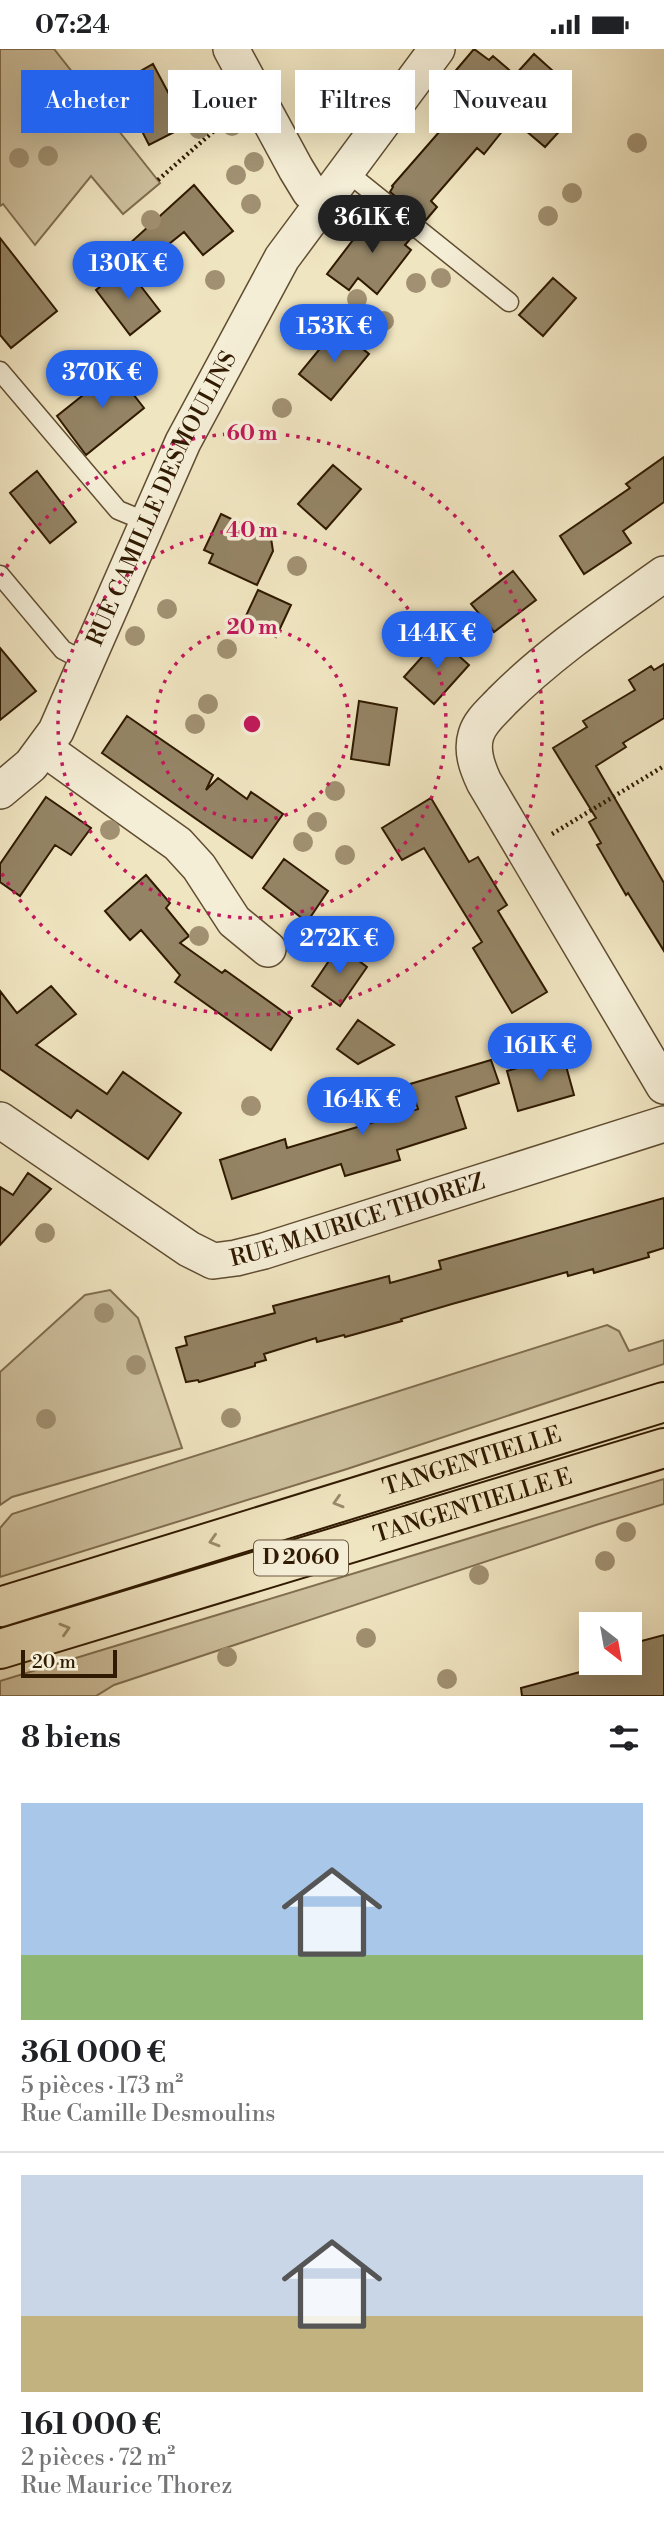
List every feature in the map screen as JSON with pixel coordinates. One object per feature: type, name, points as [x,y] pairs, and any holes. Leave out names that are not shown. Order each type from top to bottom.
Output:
[{"type":"main road","name":"TANGENTIELLE","points":[[0,1607],[664,1400]]},
{"type":"main road","name":"TANGENTIELLE E","points":[[0,1649],[664,1448]]},
{"type":"street","points":[[231,49],[310,192],[324,200]]},
{"type":"street","name":"RUE CAMILLE DESMOULINS","points":[[0,791],[32,765],[45,749],[88,663],[183,442],[282,258],[437,49]]},
{"type":"street","points":[[664,574],[561,648],[485,719],[476,734],[476,764],[664,1086]]},
{"type":"street","points":[[45,749],[178,844],[199,867],[234,921],[268,949]]},
{"type":"street","name":"RUE MAURICE THOREZ","points":[[0,1120],[189,1249],[214,1261],[264,1251],[664,1124]]},
{"type":"lane","points":[[347,172],[509,302]]},
{"type":"lane","points":[[0,371],[118,510],[146,523]]},
{"type":"lane","points":[[0,575],[63,650],[88,663]]},
{"type":"path","points":[[158,180],[212,133]]},
{"type":"path","points":[[525,851],[664,766]]},
{"type":"shaded area","points":[[0,49],[54,49],[71,70],[21,70],[21,133],[120,133],[160,183],[123,214],[91,176],[35,245],[3,204],[0,206]]},
{"type":"shaded area","points":[[110,1290],[138,1318],[182,1448],[12,1497],[0,1505],[0,1372],[85,1295]]},
{"type":"shaded area","points":[[607,1325],[619,1331],[629,1351],[664,1340],[664,1364],[347,1469],[0,1577],[0,1528],[12,1514]]},
{"type":"shaded area","points":[[664,1479],[664,1504],[114,1685],[96,1696],[0,1696],[0,1681]]},
{"type":"building","points":[[474,49],[489,60],[493,56],[509,70],[456,70]]},
{"type":"building","points":[[534,54],[552,70],[520,70]]},
{"type":"building","points":[[153,64],[168,92],[168,133],[172,133],[149,145],[143,133],[154,133],[154,70],[142,70]]},
{"type":"building","points":[[438,133],[501,133],[484,154],[477,148],[431,201],[437,207],[426,220],[390,192],[392,186]]},
{"type":"building","points":[[528,133],[558,133],[545,147]]},
{"type":"building","points":[[194,185],[233,231],[203,255],[184,232],[144,264],[128,245]]},
{"type":"building","points":[[376,210],[411,238],[405,245],[411,250],[377,294],[358,278],[349,290],[327,274]]},
{"type":"building","points":[[0,238],[57,311],[11,348],[0,335]]},
{"type":"building","points":[[126,267],[160,311],[130,335],[96,290]]},
{"type":"building","points":[[553,278],[576,298],[543,336],[519,315]]},
{"type":"building","points":[[337,328],[369,354],[331,400],[299,374]]},
{"type":"building","points":[[122,364],[137,383],[130,390],[144,408],[86,455],[57,416]]},
{"type":"building","points":[[664,457],[664,502],[623,531],[631,543],[584,574],[560,536],[630,488],[626,484]]},
{"type":"building","points":[[333,465],[361,489],[326,529],[298,504]]},
{"type":"building","points":[[37,471],[76,522],[50,543],[10,493]]},
{"type":"building","points":[[221,514],[271,538],[273,551],[257,585],[209,563],[213,554],[204,550]]},
{"type":"building","points":[[513,571],[536,600],[494,632],[471,604]]},
{"type":"building","points":[[258,590],[291,605],[276,637],[244,620]]},
{"type":"building","points":[[439,638],[469,665],[434,704],[404,677]]},
{"type":"building","points":[[0,648],[36,691],[0,720]]},
{"type":"building","points":[[664,664],[664,718],[623,743],[626,747],[596,766],[664,883],[664,951],[628,893],[626,895],[597,845],[601,843],[589,822],[596,818],[553,748],[587,727],[583,721],[635,690],[629,680],[651,666],[654,670]]},
{"type":"building","points":[[359,701],[397,708],[389,765],[351,759]]},
{"type":"building","points":[[127,716],[213,775],[206,790],[218,778],[247,799],[251,792],[283,814],[252,858],[102,753]]},
{"type":"building","points":[[46,797],[91,828],[71,855],[55,845],[20,896],[0,882],[0,864]]},
{"type":"building","points":[[431,798],[469,862],[478,857],[507,905],[498,911],[547,992],[512,1013],[473,948],[482,942],[424,848],[402,860],[382,828]]},
{"type":"building","points":[[284,859],[328,891],[307,922],[263,888]]},
{"type":"building","points":[[146,875],[170,903],[166,908],[189,936],[180,943],[222,973],[225,970],[292,1018],[271,1050],[175,982],[180,975],[141,930],[130,940],[105,911]]},
{"type":"building","points":[[339,946],[367,967],[340,1006],[312,986]]},
{"type":"building","points":[[51,986],[76,1014],[36,1045],[107,1094],[123,1072],[181,1113],[148,1159],[77,1110],[71,1118],[0,1069],[0,991],[17,1013]]},
{"type":"building","points":[[358,1020],[394,1045],[358,1064],[337,1049]]},
{"type":"building","points":[[563,1055],[574,1095],[518,1111],[507,1071]]},
{"type":"building","points":[[491,1060],[499,1083],[456,1097],[466,1128],[397,1150],[400,1160],[345,1176],[341,1164],[232,1199],[220,1160],[285,1139],[287,1148],[418,1109],[410,1084]]},
{"type":"building","points":[[28,1173],[51,1189],[0,1245],[0,1187],[13,1195]]},
{"type":"building","points":[[664,1198],[664,1248],[648,1253],[649,1257],[594,1273],[593,1269],[568,1276],[567,1272],[345,1337],[344,1335],[317,1342],[316,1338],[264,1354],[266,1360],[255,1363],[255,1366],[199,1382],[186,1382],[176,1348],[187,1345],[185,1337],[275,1313],[273,1306],[389,1276],[390,1283],[441,1269],[439,1261]]},
{"type":"building","points":[[664,1635],[664,1696],[522,1696],[521,1688],[579,1672],[579,1675],[642,1675],[642,1641]]}]
